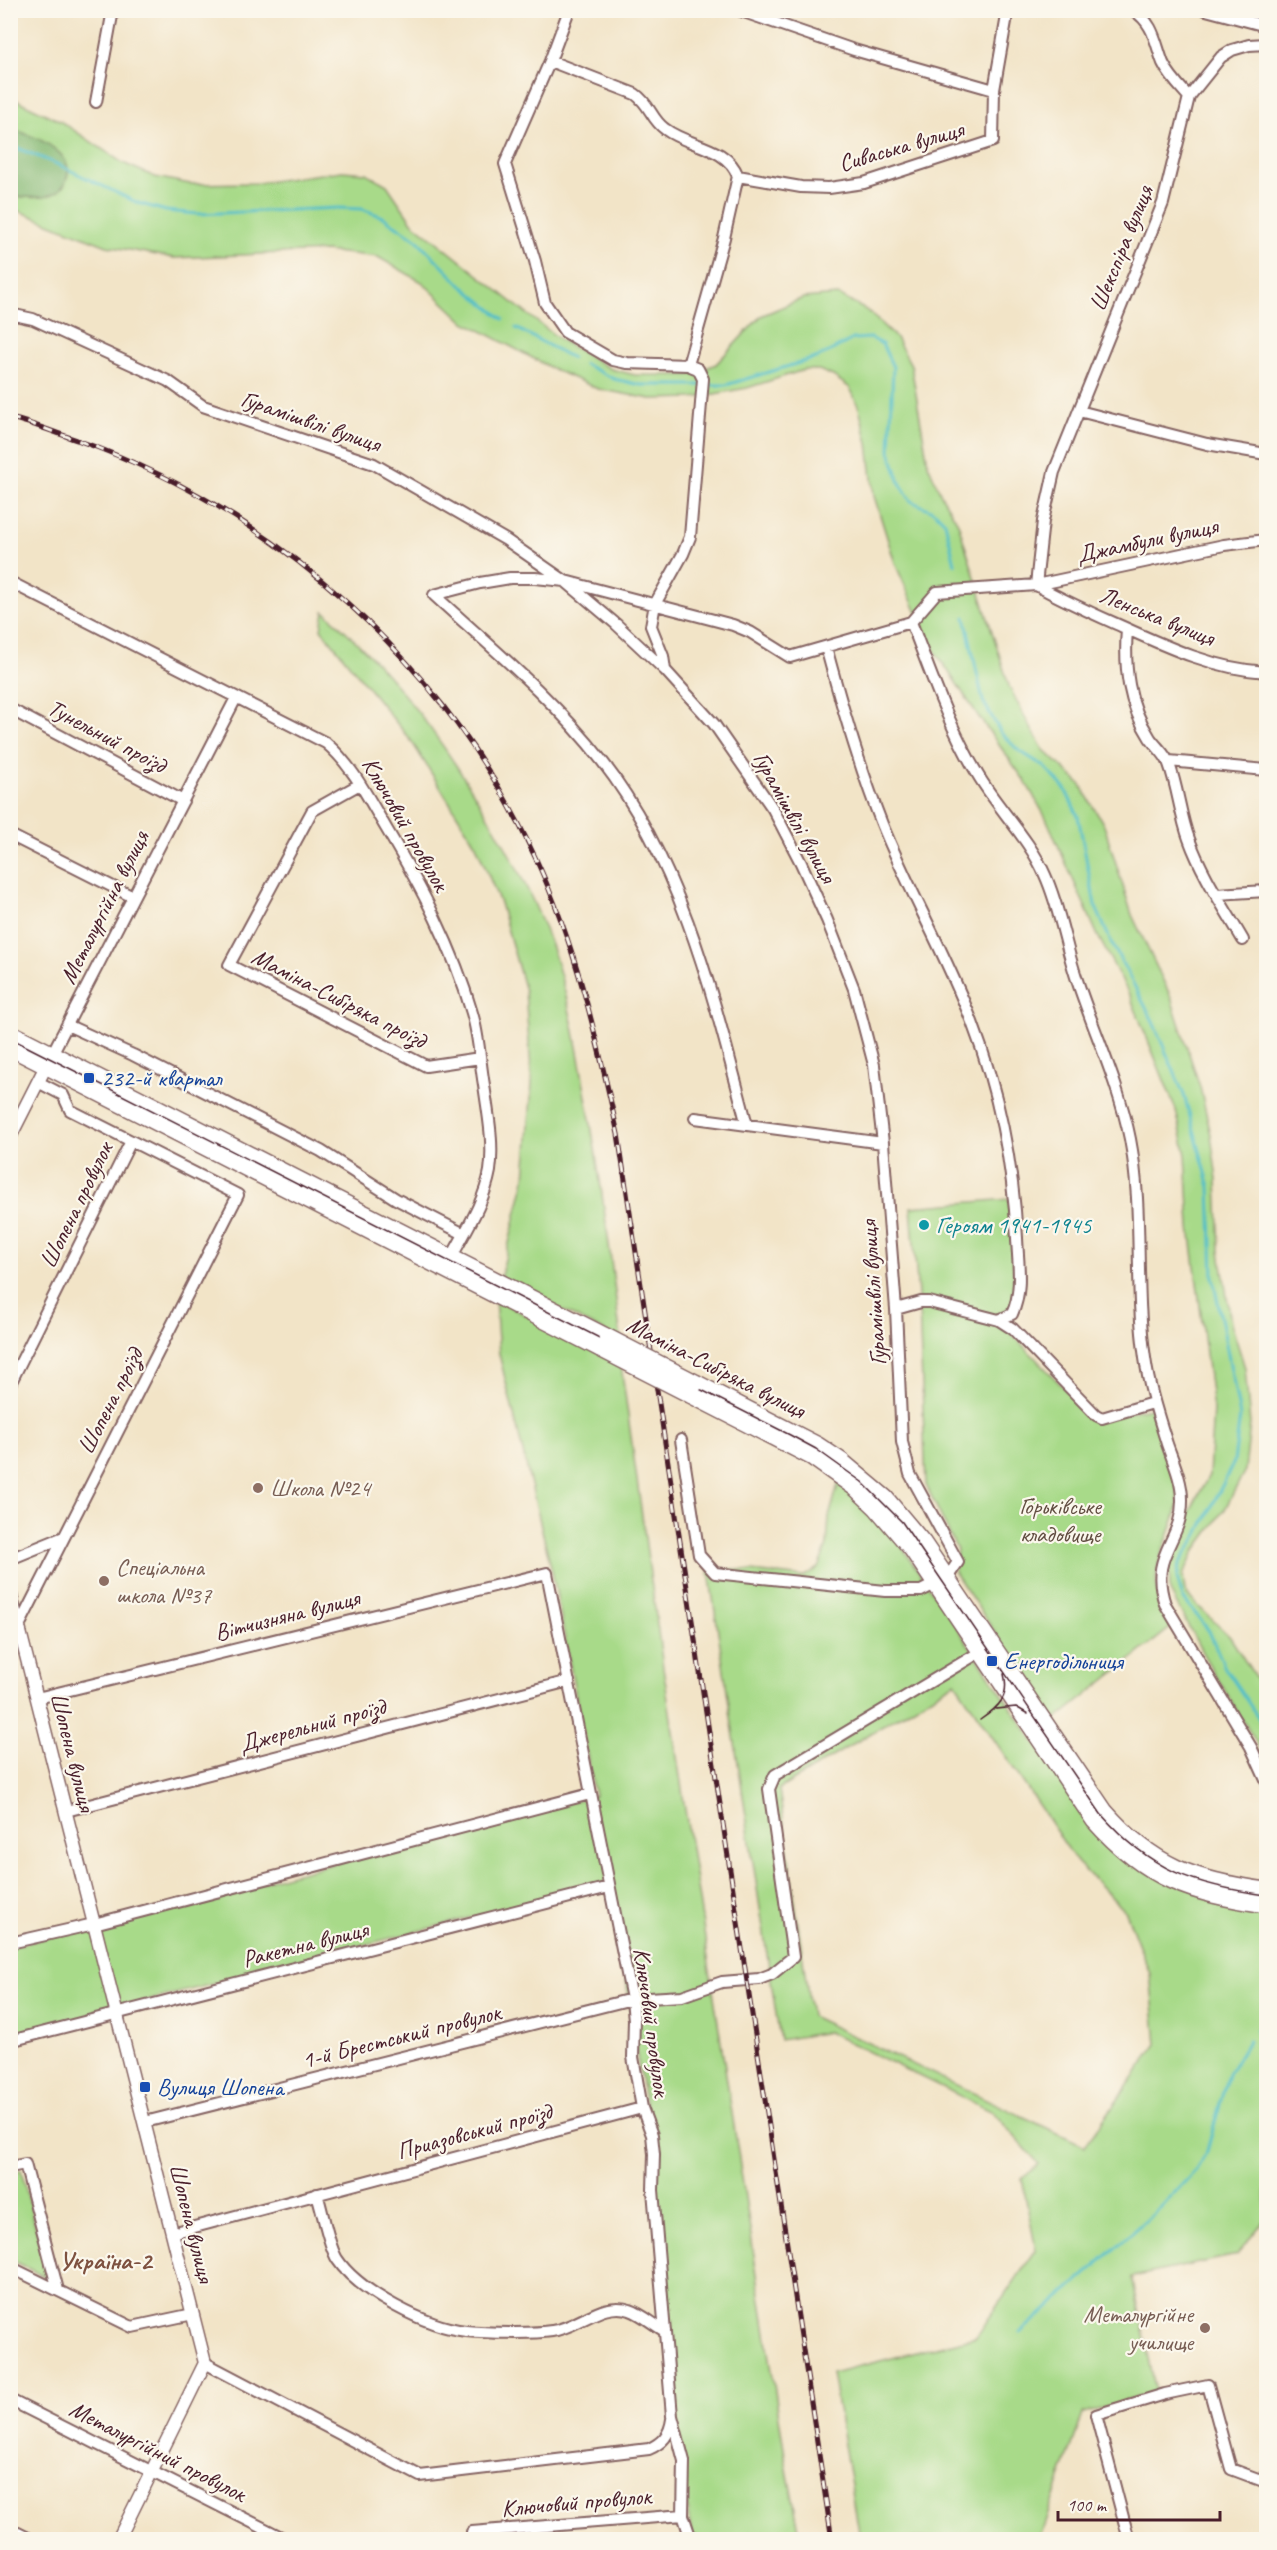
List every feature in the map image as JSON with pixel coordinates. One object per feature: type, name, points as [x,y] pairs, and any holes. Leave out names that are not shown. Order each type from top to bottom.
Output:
[{"type":"main road","name":"Маміна-Сибіряка вулиця","points":[[10,1032],[49,1060],[693,1389],[834,1472],[869,1502],[941,1582],[1094,1821],[1124,1852],[1179,1886],[1220,1898],[1266,1905]]},
{"type":"main road","name":"Маміна-Сибіряка вулиця","points":[[10,1048],[49,1060]]},
{"type":"main road","name":"Маміна-Сибіряка вулиця","points":[[986,1649],[1105,1811],[1133,1840],[1158,1858],[1185,1872],[1224,1884],[1266,1890]]},
{"type":"street","points":[[96,102],[113,10]]},
{"type":"street","points":[[550,61],[635,94],[645,100],[657,122],[666,131],[725,157],[734,165],[738,176],[724,238],[688,365],[627,363],[613,360],[565,332],[545,303],[535,261],[505,164],[550,61],[569,10]]},
{"type":"street","points":[[738,10],[854,50],[994,90]]},
{"type":"street","name":"Сиваська вулиця","points":[[738,176],[801,187],[829,188],[864,183],[993,141],[994,90],[1008,10]]},
{"type":"street","points":[[1133,10],[1143,16],[1150,25],[1164,64],[1173,80],[1189,97],[1221,57],[1232,50],[1249,45],[1266,44]]},
{"type":"street","points":[[1206,10],[1266,26]]},
{"type":"street","name":"Шекспіра вулиця","points":[[1036,585],[1043,520],[1054,472],[1163,203],[1189,97]]},
{"type":"street","name":"Гурамішвілі вулиця","points":[[10,315],[33,319],[168,381],[203,406],[374,464],[395,474],[506,540],[564,581],[665,670],[714,724],[743,763],[772,809],[801,863],[827,920],[854,989],[874,1065],[883,1143],[896,1309],[903,1450],[910,1474],[958,1562],[941,1582]]},
{"type":"street","name":"Гурамішвілі вулиця","points":[[665,670],[663,656],[651,626],[656,604],[690,537],[704,394],[704,379],[698,369],[688,365]]},
{"type":"street","points":[[1079,411],[1207,444],[1266,454]]},
{"type":"street","name":"Джамбули вулиця","points":[[911,622],[938,592],[1036,585],[1224,545],[1266,540]]},
{"type":"street","points":[[564,581],[510,578],[434,595],[533,685],[568,722],[602,761],[639,815],[669,879],[700,956],[747,1125]]},
{"type":"street","name":"Гурамішвілі вулиця","points":[[564,581],[733,625],[750,632],[790,657],[911,622]]},
{"type":"street","name":"Ключовий провулок","points":[[10,582],[326,743],[343,758],[360,784],[414,874],[444,934],[473,1015],[491,1138],[490,1172],[482,1197],[449,1263]]},
{"type":"street","name":"Ленська вулиця","points":[[1036,585],[1170,649],[1209,662],[1266,672]]},
{"type":"street","points":[[911,622],[960,743],[979,777],[1034,854],[1045,875],[1077,981],[1120,1102],[1130,1137],[1136,1179],[1139,1313],[1154,1402],[1180,1484],[1182,1498],[1181,1513],[1160,1568],[1159,1586],[1165,1604],[1251,1747],[1266,1780]]},
{"type":"street","points":[[1127,629],[1124,658],[1128,686],[1136,714],[1150,739],[1169,761],[1188,838],[1202,869],[1243,940]]},
{"type":"street","points":[[826,647],[844,715],[873,799],[972,1021],[990,1078],[1010,1170],[1018,1273],[1018,1302],[1012,1314],[999,1320]]},
{"type":"street","name":"Металургійна вулиця","points":[[10,1137],[236,698]]},
{"type":"street","name":"Тунельний проїзд","points":[[10,709],[183,801]]},
{"type":"street","points":[[1169,761],[1266,770]]},
{"type":"street","name":"Маміна-Сибіряка проїзд","points":[[360,784],[312,811],[229,964],[426,1066],[480,1058]]},
{"type":"street","points":[[10,835],[133,897]]},
{"type":"street","points":[[1217,894],[1266,891]]},
{"type":"street","points":[[67,1025],[133,1055],[321,1151],[396,1199],[464,1234]]},
{"type":"street","points":[[38,1082],[63,1095],[70,1110],[131,1141]]},
{"type":"street","points":[[695,1118],[883,1143]]},
{"type":"street","name":"Шопена проїзд","points":[[19,1626],[238,1195],[131,1141]]},
{"type":"street","name":"Шопена провулок","points":[[10,1384],[131,1141]]},
{"type":"street","points":[[896,1309],[929,1302],[999,1320],[1013,1329],[1096,1415],[1102,1418],[1154,1402]]},
{"type":"street","points":[[681,1440],[699,1555],[715,1573],[885,1591],[921,1591],[941,1582]]},
{"type":"street","points":[[10,1559],[64,1538]]},
{"type":"street","name":"Ключовий провулок","points":[[547,1573],[590,1794],[602,1839],[609,1887],[632,2000],[633,2057],[642,2108],[649,2122],[654,2144],[653,2190],[672,2416],[684,2460],[683,2514],[688,2536]]},
{"type":"street","name":"Вітчизняна вулиця","points":[[37,1698],[547,1573]]},
{"type":"street","name":"Шопена вулиця","points":[[10,1592],[206,2363]]},
{"type":"street","name":"1-й Брестський провулок","points":[[145,2122],[632,2000],[682,1996],[722,1982],[759,1979],[772,1974],[793,1957],[768,1789],[775,1775],[986,1649]]},
{"type":"street","name":"Джерельний проїзд","points":[[66,1811],[569,1681]]},
{"type":"street","points":[[10,1943],[94,1924],[590,1794]]},
{"type":"street","name":"Ракетна вулиця","points":[[10,2042],[609,1887]]},
{"type":"street","name":"Приазовський проїзд","points":[[172,2233],[642,2108]]},
{"type":"street","points":[[10,2167],[25,2164],[58,2290]]},
{"type":"street","points":[[317,2194],[336,2257],[351,2277],[376,2295],[413,2315],[465,2331],[551,2331],[568,2327],[614,2308],[629,2310],[665,2331]]},
{"type":"street","points":[[10,2266],[132,2327],[193,2314]]},
{"type":"street","points":[[118,2540],[206,2363],[420,2476],[649,2449],[659,2445],[666,2437],[671,2427],[672,2416]]},
{"type":"street","points":[[1129,2540],[1096,2415],[1165,2394],[1208,2385],[1231,2469],[1266,2482]]},
{"type":"street","name":"Металургійний провулок","points":[[10,2400],[287,2540]]},
{"type":"street","name":"Ключовий провулок","points":[[472,2532],[683,2514]]},
{"type":"street","points":[[10,2529],[32,2540]]},
{"type":"green space","points":[[10,97],[60,121],[123,163],[155,177],[190,184],[258,183],[342,171],[366,173],[387,185],[412,222],[517,306],[562,341],[611,369],[635,375],[690,375],[716,364],[761,316],[803,298],[838,295],[868,311],[896,338],[911,365],[928,464],[941,495],[958,523],[1009,686],[1043,749],[1080,784],[1104,825],[1132,915],[1170,995],[1200,1087],[1211,1135],[1217,1180],[1220,1251],[1231,1323],[1245,1368],[1250,1424],[1245,1470],[1225,1509],[1195,1551],[1183,1575],[1185,1591],[1189,1597],[1230,1637],[1266,1694],[1266,1759],[1204,1656],[1170,1591],[1169,1563],[1188,1515],[1209,1475],[1213,1409],[1190,1227],[1186,1155],[1176,1110],[1130,996],[1098,936],[1046,818],[1025,781],[932,647],[895,563],[874,496],[868,443],[859,408],[850,388],[833,376],[819,370],[804,370],[747,388],[693,398],[651,399],[598,389],[553,369],[463,321],[422,282],[378,257],[325,251],[174,258],[107,246],[11,208]]},
{"type":"green space","points":[[11,128],[45,143],[63,157],[67,164],[68,175],[64,186],[58,191],[44,197],[11,196]]},
{"type":"green space","points":[[324,611],[375,661],[420,714],[440,742],[506,847],[544,927],[565,994],[580,1063],[601,1188],[621,1340],[500,1279],[525,1179],[532,1083],[525,991],[500,903],[476,845],[412,742],[321,629]]},
{"type":"green space","name":"Горьківське кладовище","points":[[1009,1199],[1014,1273],[1014,1301],[1009,1311],[1010,1332],[1093,1418],[1151,1408],[1172,1466],[1178,1500],[1177,1512],[1160,1558],[1156,1579],[1160,1599],[1174,1625],[1054,1721],[954,1571],[957,1550],[926,1485],[919,1307],[911,1207]]},
{"type":"green space","points":[[495,1299],[621,1365],[663,1667],[788,2475],[801,2539],[693,2539],[676,2415],[657,2190],[656,2134],[646,2107],[637,2057],[612,1881],[11,2036],[11,1947],[595,1796],[552,1571],[499,1354]]},
{"type":"green space","points":[[839,1481],[891,1531],[1090,1823],[1266,1909],[1266,2218],[1237,2255],[1132,2277],[1156,2392],[1083,2414],[1039,2539],[860,2539],[832,2373],[976,2337],[1036,2250],[1022,2179],[1039,2164],[993,2112],[828,2032],[780,2040],[709,1572],[734,1569],[803,1577],[818,1568],[827,1545],[829,1517]],"holes":[[[955,1682],[1077,1862],[1126,1912],[1150,1974],[1157,2044],[1085,2146],[811,2016],[779,1789]]]},
{"type":"green space","points":[[21,2170],[49,2279],[11,2260],[11,2173]]},
{"type":"waterway","points":[[10,145],[59,165],[138,203],[166,211],[198,214],[362,209],[383,217],[417,240],[461,285],[503,319]]},
{"type":"waterway","points":[[516,328],[572,358]]},
{"type":"waterway","points":[[584,364],[614,379],[641,385],[726,385],[819,357],[853,339],[871,338],[882,344],[893,367],[890,451],[900,483],[911,501],[935,512],[945,522],[955,564]]},
{"type":"waterway","points":[[965,617],[983,701],[1001,733],[1018,750],[1045,767],[1065,789],[1078,816],[1095,905],[1111,942],[1151,1017],[1184,1095],[1210,1187],[1213,1277],[1240,1416],[1234,1462],[1197,1536],[1179,1564],[1177,1578],[1183,1598],[1209,1631],[1225,1668],[1266,1729]]},
{"type":"waterway","points":[[1256,2030],[1266,2019]]},
{"type":"waterway","points":[[1020,2333],[1160,2208],[1196,2170],[1207,2151],[1228,2074],[1248,2041]]},
{"type":"tram line","points":[[10,1038],[816,1449],[862,1482],[902,1522],[1101,1814],[1119,1833],[1156,1862],[1175,1872],[1217,1886],[1266,1895]]},
{"type":"tram line","points":[[980,1720],[993,1711],[1001,1701],[1005,1689],[1004,1674]]},
{"type":"tram line","points":[[996,1709],[1016,1707],[1028,1714]]},
{"type":"railway","points":[[10,418],[77,440],[150,470],[220,508],[286,552],[347,603],[404,659],[454,721],[498,787],[535,857],[549,890],[584,993],[618,1134],[832,2540]]},
{"type":"place","name":"232-й квартал","points":[[89,1078]]},
{"type":"place","name":"Героям 1941-1945","points":[[924,1225]]},
{"type":"place","name":"Школа №24","points":[[258,1488]]},
{"type":"place","name":"Спеціальна школа №37","points":[[104,1581]]},
{"type":"place","name":"Енергодільниця","points":[[992,1661]]},
{"type":"place","name":"Вулиця Шопена","points":[[145,2087]]},
{"type":"place","name":"Металургійне училище","points":[[1205,2328]]},
{"type":"district","name":"Україна-2","points":[[105,2260]]}]
